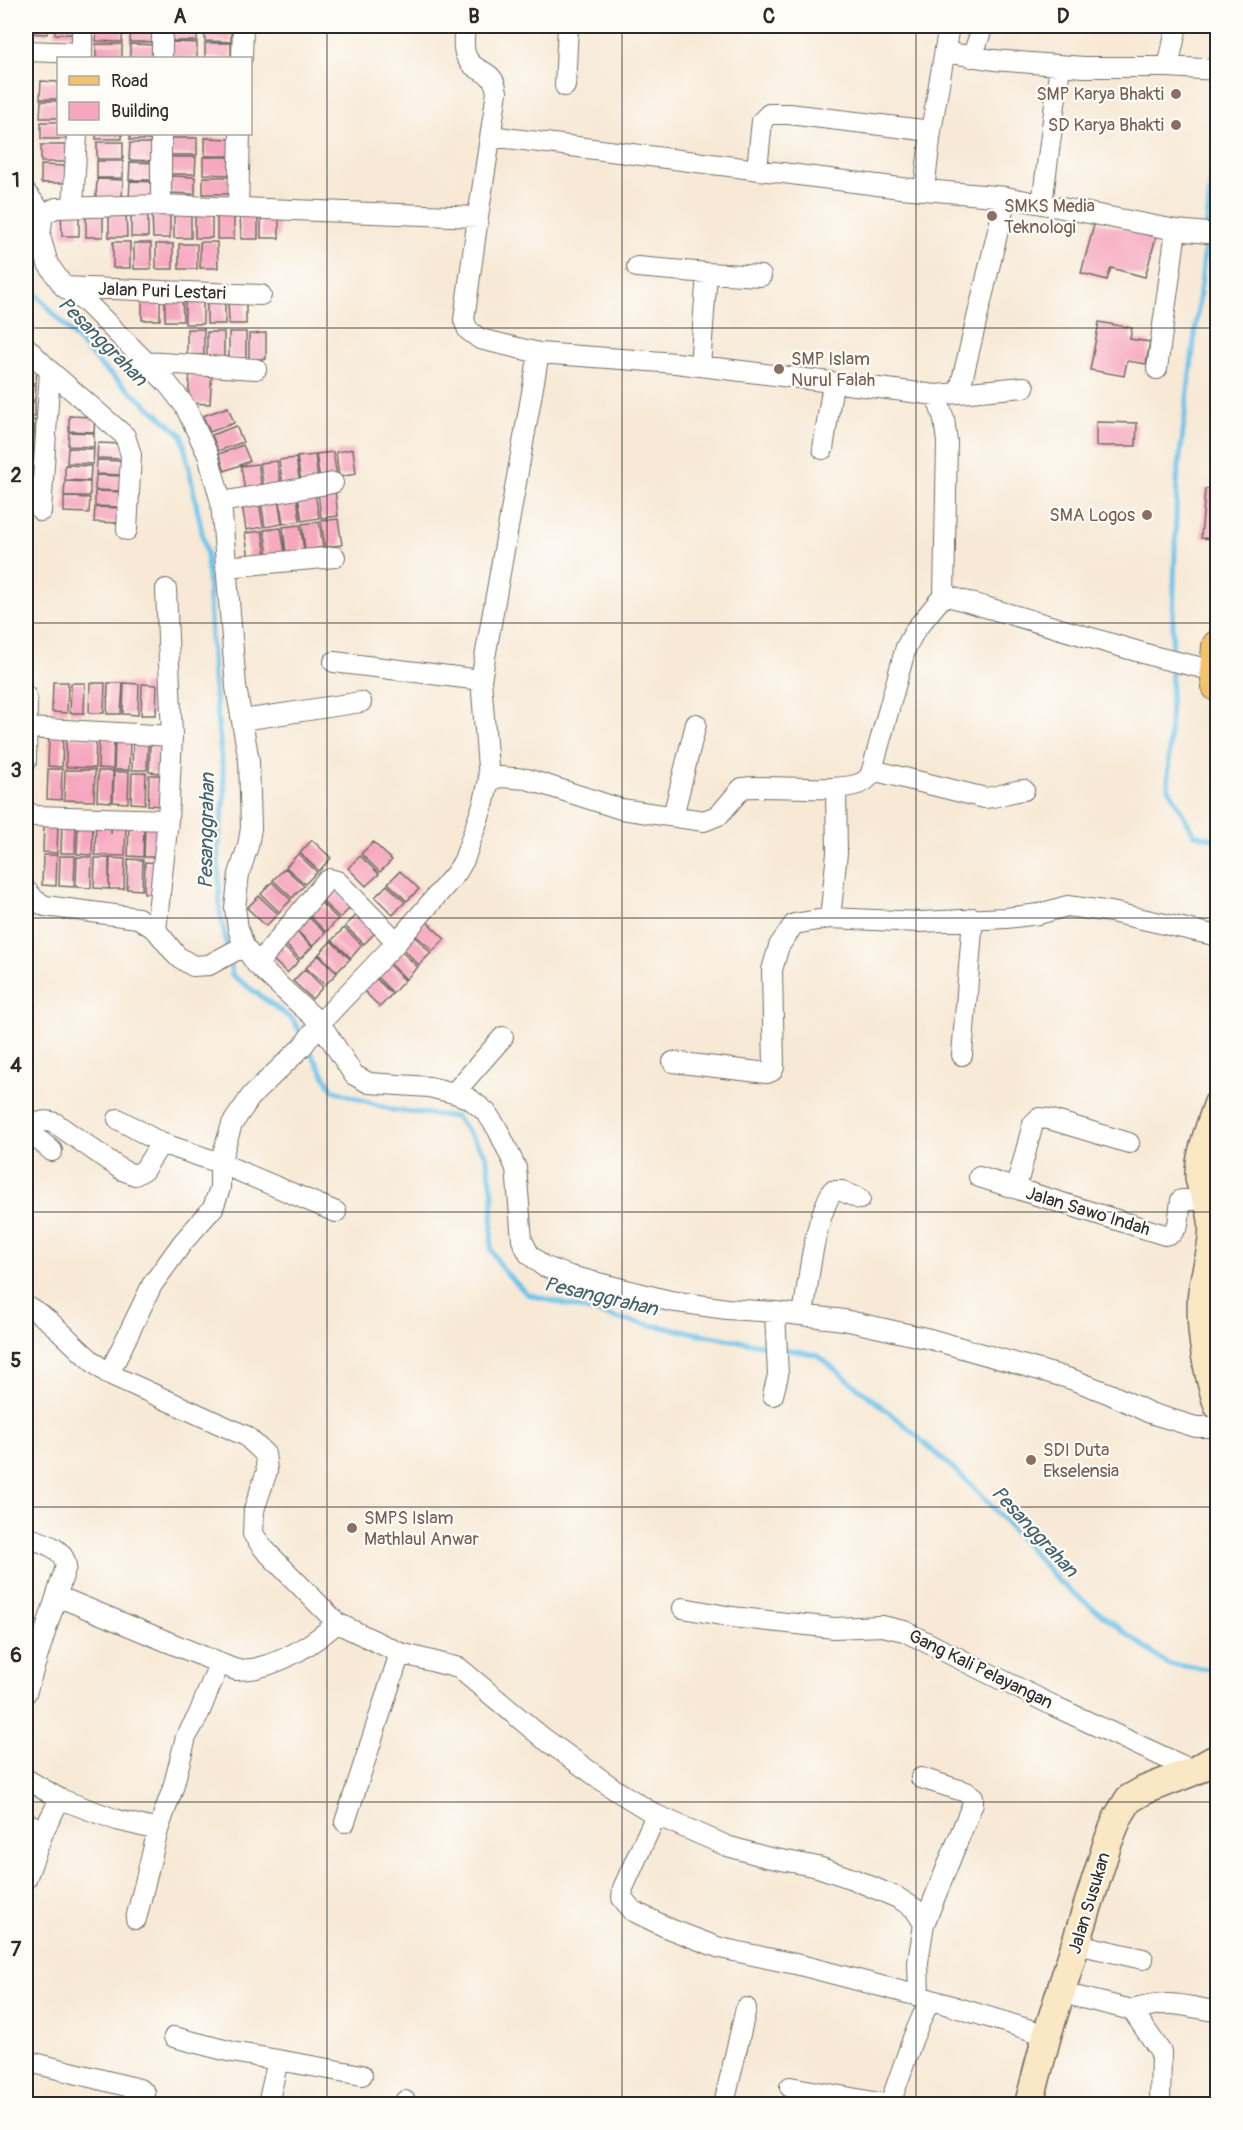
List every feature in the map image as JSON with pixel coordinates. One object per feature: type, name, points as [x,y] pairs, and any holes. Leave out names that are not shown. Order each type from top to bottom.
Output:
[{"type":"street","points":[[26,51],[82,56],[82,26]]},
{"type":"street","points":[[162,26],[162,57]]},
{"type":"street","points":[[242,57],[243,26]]},
{"type":"street","points":[[465,26],[464,49],[467,59],[476,68],[490,75],[496,84],[497,92],[464,320],[468,330],[480,339],[540,353],[700,366],[936,395],[1024,387]]},
{"type":"street","points":[[564,86],[568,26]]},
{"type":"street","points":[[924,190],[931,131],[949,26]]},
{"type":"street","points":[[972,57],[983,26]]},
{"type":"street","points":[[1168,67],[1178,26]]},
{"type":"street","points":[[945,52],[1060,66],[1168,67],[1213,70]]},
{"type":"street","points":[[1042,204],[1060,66]]},
{"type":"street","points":[[757,169],[762,121],[769,114],[789,114],[931,131]]},
{"type":"street","points":[[73,207],[77,135]]},
{"type":"street","points":[[161,135],[161,205]]},
{"type":"street","points":[[238,207],[240,135]]},
{"type":"street","points":[[491,136],[924,190],[1006,197],[1181,231],[1218,234]]},
{"type":"street","points":[[26,194],[43,214],[40,236],[48,264],[64,287],[88,304],[167,383],[184,406],[208,455],[220,502],[236,687],[249,761],[251,828],[239,874],[235,908],[239,949],[257,964],[318,1027],[354,1075],[369,1083],[429,1087],[454,1093],[470,1099],[486,1112],[498,1130],[516,1168],[522,1240],[528,1254],[543,1266],[570,1276],[669,1301],[728,1309],[775,1320],[804,1315],[844,1320],[973,1350],[1071,1379],[1162,1416],[1196,1427],[1218,1427]]},
{"type":"street","points":[[959,393],[1006,197]]},
{"type":"street","points":[[43,214],[56,208],[161,205],[478,217]]},
{"type":"street","points":[[1157,369],[1181,231]]},
{"type":"street","points":[[637,267],[761,276]]},
{"type":"street","points":[[700,366],[707,273]]},
{"type":"street","name":"Jalan Puri Lestari","points":[[64,287],[261,295]]},
{"type":"street","points":[[26,347],[50,371],[125,436],[130,455],[127,530]]},
{"type":"street","points":[[109,1374],[157,1278],[183,1242],[213,1208],[220,1188],[220,1162],[232,1124],[252,1095],[302,1047],[397,942],[457,872],[468,850],[489,780],[481,680],[540,353]]},
{"type":"street","points":[[145,362],[256,369]]},
{"type":"street","points":[[41,511],[50,371]]},
{"type":"street","points":[[823,450],[833,383]]},
{"type":"street","points":[[489,780],[501,777],[527,779],[621,809],[704,821],[719,815],[742,788],[836,788],[855,785],[868,779],[906,647],[916,630],[944,595],[947,442],[944,419],[936,395]]},
{"type":"street","points":[[220,502],[333,483]]},
{"type":"street","points":[[226,567],[335,557]]},
{"type":"street","points":[[156,930],[168,820],[172,736],[166,589]]},
{"type":"street","points":[[944,595],[1160,658],[1210,667]]},
{"type":"street","points":[[334,662],[481,680]]},
{"type":"street","points":[[26,696],[28,728],[26,762]]},
{"type":"street","points":[[243,720],[361,702]]},
{"type":"street","points":[[673,816],[696,724]]},
{"type":"street","points":[[28,728],[172,736]]},
{"type":"street","points":[[872,770],[985,798],[999,797],[1024,790]]},
{"type":"street","points":[[830,918],[837,853],[836,788]]},
{"type":"street","points":[[26,811],[35,816],[168,820]]},
{"type":"street","points":[[257,964],[325,882],[330,879],[337,881],[397,942]]},
{"type":"street","points":[[26,890],[35,900],[45,906],[138,918],[156,930],[177,956],[193,966],[209,964],[239,949]]},
{"type":"street","points":[[673,1062],[767,1073],[772,1071],[774,1067],[772,970],[779,946],[794,924],[830,918],[920,922],[1005,918],[1039,914],[1067,906],[1112,912],[1218,936]]},
{"type":"street","points":[[962,1055],[973,918]]},
{"type":"street","points":[[454,1093],[503,1036]]},
{"type":"street","points":[[1217,1110],[1200,1166],[1199,1179],[1211,1207],[1213,1230],[1214,1249],[1202,1296],[1204,1340],[1210,1380],[1218,1405]]},
{"type":"street","points":[[1016,1188],[1033,1124],[1039,1118],[1129,1143]]},
{"type":"street","points":[[118,1119],[161,1143],[220,1162],[336,1212]]},
{"type":"street","points":[[52,1151],[27,1130],[41,1121],[48,1120],[56,1123],[122,1170],[135,1175],[144,1170],[161,1143]]},
{"type":"street","name":"Jalan Sawo Indah","points":[[979,1177],[1165,1235],[1172,1233],[1178,1225],[1181,1200],[1208,1200]]},
{"type":"street","points":[[804,1315],[814,1242],[822,1209],[832,1191],[836,1189],[860,1198]]},
{"type":"street","points":[[26,1306],[40,1313],[95,1365],[109,1374],[246,1436],[264,1454],[267,1471],[254,1510],[253,1534],[264,1549],[337,1623],[400,1653],[459,1668],[543,1738],[617,1791],[656,1815],[728,1846],[766,1857],[818,1867],[853,1879],[898,1898],[914,1908],[924,1924]]},
{"type":"street","points":[[773,1395],[778,1375],[775,1320]]},
{"type":"street","points":[[26,1537],[59,1551],[65,1558],[66,1566],[26,1693]]},
{"type":"street","points":[[57,1596],[236,1670],[259,1668],[315,1642],[337,1623]]},
{"type":"street","name":"Gang Kali Pelayangan","points":[[683,1608],[732,1617],[834,1628],[882,1626],[904,1630],[1054,1706],[1206,1765]]},
{"type":"street","points":[[345,1822],[400,1653]]},
{"type":"street","points":[[136,1919],[158,1830],[173,1788],[186,1737],[198,1716],[219,1664]]},
{"type":"street","name":"Jalan Susukan","points":[[1029,2104],[1047,2036],[1108,1842],[1118,1817],[1129,1799],[1206,1765]]},
{"type":"street","points":[[890,2104],[924,1998],[918,1962],[924,1924],[973,1803],[973,1797],[966,1792],[921,1778]]},
{"type":"street","points":[[26,1779],[60,1799],[117,1820],[158,1830]]},
{"type":"street","points":[[26,1879],[35,1827],[60,1799]]},
{"type":"street","points":[[656,1815],[622,1888],[622,1898],[633,1911],[669,1929],[720,1948],[800,1965],[924,1998],[1047,2036]]},
{"type":"street","points":[[1077,1944],[1143,1959]]},
{"type":"street","points":[[1062,1993],[1132,2010],[1154,2004],[1178,2003],[1218,2012]]},
{"type":"street","points":[[724,2104],[746,2008]]},
{"type":"street","points":[[1132,2010],[1161,2052],[1160,2104]]},
{"type":"street","points":[[174,2037],[232,2052],[362,2075]]},
{"type":"street","points":[[268,2104],[278,2060]]},
{"type":"street","points":[[26,2061],[139,2089],[145,2093],[145,2104]]},
{"type":"street","points":[[790,2087],[885,2104]]},
{"type":"building","points":[[26,26],[47,26],[47,34],[26,33]]},
{"type":"building","points":[[55,26],[81,26],[80,34],[55,34]]},
{"type":"building","points":[[97,26],[123,26],[122,42],[96,41]]},
{"type":"building","points":[[131,26],[156,26],[156,42],[130,42]]},
{"type":"building","points":[[171,26],[197,26],[197,41],[171,41]]},
{"type":"building","points":[[205,26],[231,26],[231,42],[205,41]]},
{"type":"building","points":[[171,42],[197,43],[197,57],[171,57]]},
{"type":"building","points":[[205,43],[231,43],[231,57],[205,57]]},
{"type":"building","points":[[96,44],[122,44],[122,57],[96,57]]},
{"type":"building","points":[[130,44],[156,45],[156,57],[130,57]]},
{"type":"building","points":[[41,81],[57,82],[57,99],[40,99]]},
{"type":"building","points":[[41,101],[57,101],[57,118],[40,118]]},
{"type":"building","points":[[41,122],[57,122],[57,135],[67,135],[66,139],[41,139]]},
{"type":"building","points":[[96,135],[122,135],[122,139],[96,139]]},
{"type":"building","points":[[130,135],[156,135],[156,140],[130,140]]},
{"type":"building","points":[[171,138],[197,138],[197,155],[171,155]]},
{"type":"building","points":[[205,138],[231,139],[231,156],[205,156]]},
{"type":"building","points":[[97,142],[123,142],[123,159],[97,159]]},
{"type":"building","points":[[130,143],[156,143],[155,161],[129,160]]},
{"type":"building","points":[[41,145],[67,145],[66,162],[41,162]]},
{"type":"building","points":[[170,157],[196,157],[195,174],[169,174]]},
{"type":"building","points":[[203,157],[229,157],[229,175],[203,174]]},
{"type":"building","points":[[97,161],[123,161],[123,178],[97,178]]},
{"type":"building","points":[[130,162],[156,163],[155,180],[129,180]]},
{"type":"building","points":[[41,165],[67,166],[67,183],[41,183]]},
{"type":"building","points":[[169,176],[195,177],[195,194],[169,193]]},
{"type":"building","points":[[203,177],[229,177],[229,194],[203,194]]},
{"type":"building","points":[[97,179],[123,180],[122,197],[96,197]]},
{"type":"building","points":[[130,181],[156,182],[155,199],[129,199]]},
{"type":"building","points":[[61,210],[79,210],[79,236],[62,236]]},
{"type":"building","points":[[86,211],[103,211],[103,237],[86,237]]},
{"type":"building","points":[[109,211],[126,211],[127,237],[109,237]]},
{"type":"building","points":[[131,212],[148,212],[148,237],[131,237]]},
{"type":"building","points":[[152,212],[170,212],[170,238],[153,238]]},
{"type":"building","points":[[174,212],[191,212],[191,238],[174,238]]},
{"type":"building","points":[[212,212],[212,238],[195,238],[195,213]]},
{"type":"building","points":[[261,212],[279,212],[279,238],[261,238]]},
{"type":"building","points":[[217,213],[234,213],[234,239],[217,239]]},
{"type":"building","points":[[240,213],[258,213],[258,239],[241,239]]},
{"type":"building","points":[[1095,221],[1156,237],[1145,277],[1111,268],[1107,280],[1081,273]]},
{"type":"building","points":[[113,242],[130,242],[130,268],[113,268]]},
{"type":"building","points":[[200,242],[217,242],[218,268],[200,268]]},
{"type":"building","points":[[134,243],[151,243],[151,269],[134,269]]},
{"type":"building","points":[[156,244],[173,244],[173,269],[156,269]]},
{"type":"building","points":[[179,244],[197,244],[197,269],[179,269]]},
{"type":"building","points":[[142,294],[160,294],[160,320],[142,320]]},
{"type":"building","points":[[165,295],[182,295],[183,321],[165,321]]},
{"type":"building","points":[[185,298],[203,298],[203,324],[185,324]]},
{"type":"building","points":[[207,298],[225,298],[225,324],[207,324]]},
{"type":"building","points":[[228,298],[246,298],[246,324],[229,324]]},
{"type":"building","points":[[1099,322],[1132,328],[1130,339],[1150,342],[1146,364],[1127,361],[1124,376],[1090,370]]},
{"type":"building","points":[[187,329],[204,329],[204,355],[187,355]]},
{"type":"building","points":[[207,332],[224,332],[224,358],[207,358]]},
{"type":"building","points":[[229,332],[246,332],[246,358],[229,358]]},
{"type":"building","points":[[266,333],[266,359],[249,359],[249,334]]},
{"type":"building","points":[[26,368],[37,369],[36,383],[26,383]]},
{"type":"building","points":[[190,369],[212,370],[210,404],[188,403]]},
{"type":"building","points":[[26,385],[36,385],[35,400],[26,400]]},
{"type":"building","points":[[26,402],[35,402],[35,417],[26,417]]},
{"type":"building","points":[[228,407],[234,423],[210,432],[203,416]]},
{"type":"building","points":[[69,416],[95,417],[94,432],[69,431]]},
{"type":"building","points":[[26,420],[35,420],[34,435],[26,435]]},
{"type":"building","points":[[1096,422],[1137,423],[1136,446],[1096,446]]},
{"type":"building","points":[[236,426],[243,442],[218,451],[212,435]]},
{"type":"building","points":[[69,432],[94,433],[94,447],[68,446]]},
{"type":"building","points":[[26,437],[34,437],[33,452],[26,452]]},
{"type":"building","points":[[98,443],[123,444],[122,459],[97,458]]},
{"type":"building","points":[[243,445],[250,461],[225,471],[219,454]]},
{"type":"building","points":[[68,448],[94,449],[93,464],[67,463]]},
{"type":"building","points":[[353,449],[356,474],[339,477],[336,452]]},
{"type":"building","points":[[333,452],[337,477],[320,479],[316,454]]},
{"type":"building","points":[[26,454],[33,454],[33,469],[26,468]]},
{"type":"building","points":[[315,455],[318,480],[301,482],[297,457]]},
{"type":"building","points":[[296,458],[300,483],[283,485],[279,460]]},
{"type":"building","points":[[97,460],[122,461],[122,475],[96,474]]},
{"type":"building","points":[[277,461],[281,486],[264,489],[260,463]]},
{"type":"building","points":[[258,464],[262,489],[245,492],[241,466]]},
{"type":"building","points":[[65,465],[91,466],[90,481],[65,480]]},
{"type":"building","points":[[26,473],[32,473],[32,488],[26,488]]},
{"type":"building","points":[[96,475],[121,476],[121,491],[95,490]]},
{"type":"building","points":[[65,481],[90,482],[90,496],[64,496]]},
{"type":"building","points":[[1205,489],[1218,490],[1218,539],[1201,538]]},
{"type":"building","points":[[335,490],[338,516],[321,518],[318,492]]},
{"type":"building","points":[[95,491],[121,492],[120,507],[95,506]]},
{"type":"building","points":[[315,492],[319,518],[302,521],[298,495]]},
{"type":"building","points":[[297,496],[300,521],[283,524],[279,498]]},
{"type":"building","points":[[64,497],[90,498],[89,513],[64,512]]},
{"type":"building","points":[[278,499],[282,524],[265,527],[261,501]]},
{"type":"building","points":[[259,502],[263,527],[246,530],[242,504]]},
{"type":"building","points":[[95,507],[120,508],[120,523],[94,522]]},
{"type":"building","points":[[338,519],[342,545],[325,547],[321,521]]},
{"type":"building","points":[[319,522],[323,547],[305,550],[302,524]]},
{"type":"building","points":[[300,525],[304,550],[286,553],[283,527]]},
{"type":"building","points":[[281,528],[285,553],[268,556],[264,530]]},
{"type":"building","points":[[262,531],[266,556],[249,559],[245,533]]},
{"type":"building","points":[[53,682],[68,682],[67,713],[52,712]]},
{"type":"building","points":[[71,683],[85,683],[84,713],[70,713]]},
{"type":"building","points":[[90,683],[105,683],[104,713],[89,713]]},
{"type":"building","points":[[108,683],[123,683],[121,714],[107,714]]},
{"type":"building","points":[[124,683],[139,684],[138,715],[123,714]]},
{"type":"building","points":[[142,684],[157,685],[156,715],[141,715]]},
{"type":"building","points":[[49,736],[63,736],[62,767],[48,766]]},
{"type":"building","points":[[66,737],[96,738],[95,768],[66,767]]},
{"type":"building","points":[[99,738],[114,738],[113,769],[98,768]]},
{"type":"building","points":[[115,739],[130,739],[129,770],[114,770]]},
{"type":"building","points":[[133,740],[148,740],[147,770],[132,770]]},
{"type":"building","points":[[150,742],[165,742],[164,773],[149,772]]},
{"type":"building","points":[[48,769],[62,769],[61,800],[47,799]]},
{"type":"building","points":[[65,770],[95,770],[94,801],[64,800]]},
{"type":"building","points":[[98,771],[113,771],[112,802],[97,801]]},
{"type":"building","points":[[114,772],[129,772],[128,803],[113,802]]},
{"type":"building","points":[[132,773],[146,773],[145,804],[131,803]]},
{"type":"building","points":[[149,775],[163,775],[162,806],[148,805]]},
{"type":"building","points":[[44,822],[58,822],[57,853],[43,852]]},
{"type":"building","points":[[62,823],[76,823],[75,853],[61,853]]},
{"type":"building","points":[[78,824],[93,824],[92,855],[77,854]]},
{"type":"building","points":[[96,825],[111,825],[111,834],[112,825],[126,826],[125,856],[95,855]]},
{"type":"building","points":[[129,826],[144,826],[143,857],[128,856]]},
{"type":"building","points":[[145,826],[160,827],[159,857],[144,857]]},
{"type":"building","points":[[312,840],[331,858],[319,871],[300,853]]},
{"type":"building","points":[[373,842],[392,860],[380,872],[361,854]]},
{"type":"building","points":[[298,854],[317,872],[305,884],[286,867]]},
{"type":"building","points":[[43,855],[57,855],[56,886],[42,885]]},
{"type":"building","points":[[60,856],[75,856],[74,887],[59,886]]},
{"type":"building","points":[[360,856],[379,874],[366,886],[348,868]]},
{"type":"building","points":[[77,857],[92,857],[91,888],[76,887]]},
{"type":"building","points":[[95,858],[109,858],[109,889],[94,888]]},
{"type":"building","points":[[110,858],[125,859],[124,889],[109,889]]},
{"type":"building","points":[[128,859],[143,860],[142,890],[127,889]]},
{"type":"building","points":[[145,862],[159,863],[158,893],[144,893]]},
{"type":"building","points":[[285,868],[304,886],[292,898],[273,880]]},
{"type":"building","points":[[400,871],[419,889],[407,901],[388,883]]},
{"type":"building","points":[[272,882],[291,900],[279,912],[261,894]]},
{"type":"building","points":[[387,885],[405,902],[393,915],[375,897]]},
{"type":"building","points":[[333,888],[352,906],[340,918],[321,900]]},
{"type":"building","points":[[259,896],[278,914],[266,926],[247,908]]},
{"type":"building","points":[[319,901],[338,919],[326,932],[308,914]]},
{"type":"building","points":[[358,914],[376,932],[364,944],[345,926]]},
{"type":"building","points":[[306,915],[325,933],[313,946],[294,928]]},
{"type":"building","points":[[426,921],[445,939],[433,951],[414,934]]},
{"type":"building","points":[[344,928],[362,945],[351,958],[332,940]]},
{"type":"building","points":[[294,929],[312,947],[300,959],[282,941]]},
{"type":"building","points":[[413,935],[431,953],[419,965],[401,947]]},
{"type":"building","points":[[331,941],[350,959],[337,972],[319,954]]},
{"type":"building","points":[[280,943],[299,961],[287,973],[268,955]]},
{"type":"building","points":[[399,949],[418,967],[406,979],[388,961]]},
{"type":"building","points":[[318,955],[337,973],[325,985],[306,968]]},
{"type":"building","points":[[387,963],[405,980],[393,993],[375,975]]},
{"type":"building","points":[[305,969],[323,987],[312,999],[293,981]]},
{"type":"building","points":[[373,976],[392,994],[380,1007],[362,989]]},
{"type":"waterway","points":[[1172,657],[1177,481],[1202,276],[1218,103]]},
{"type":"waterway","name":"Pesanggrahan","points":[[26,283],[102,367],[182,435],[207,556],[213,677],[225,791],[218,850],[220,912],[228,951]]},
{"type":"waterway","points":[[1172,666],[1168,787],[1194,834],[1218,840]]},
{"type":"waterway","name":"Pesanggrahan","points":[[230,960],[232,975],[293,1020],[303,1037]]},
{"type":"waterway","name":"Pesanggrahan","points":[[307,1046],[333,1090],[392,1110],[456,1117],[486,1155],[493,1194],[491,1249],[502,1269],[527,1294],[624,1320],[771,1347]]},
{"type":"waterway","name":"Pesanggrahan","points":[[780,1348],[817,1355],[901,1422],[977,1490],[1060,1583],[1167,1664],[1218,1670]]},
{"type":"place","name":"SMP Karya Bhakti","points":[[1176,94]]},
{"type":"place","name":"SD Karya Bhakti","points":[[1176,125]]},
{"type":"place","name":"SMKS Media Teknologi","points":[[992,216]]},
{"type":"place","name":"SMP Islam Nurul Falah","points":[[779,369]]},
{"type":"place","name":"SMA Logos","points":[[1147,515]]},
{"type":"place","name":"SDI Duta Ekselensia","points":[[1031,1460]]},
{"type":"place","name":"SMPS Islam Mathlaul Anwar","points":[[352,1528]]}]
